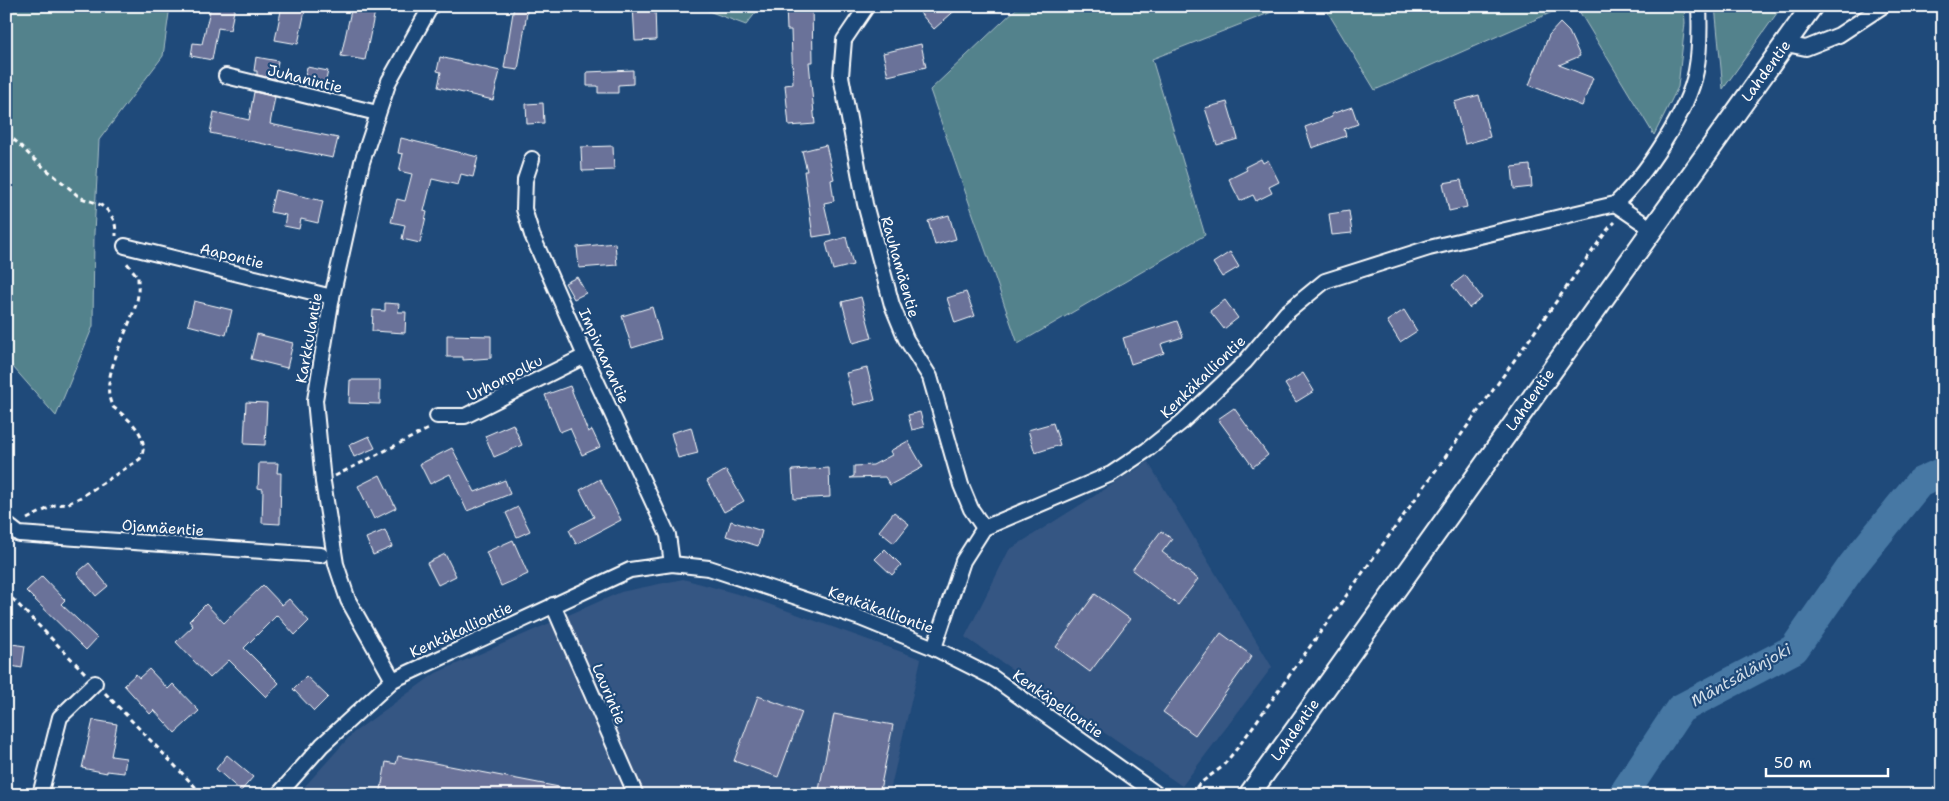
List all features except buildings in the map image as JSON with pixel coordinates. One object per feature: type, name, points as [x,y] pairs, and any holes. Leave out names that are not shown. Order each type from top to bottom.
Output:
[{"type":"main road","name":"Lahdentie","points":[[1249,795],[1812,6]]},
{"type":"street","name":"Karkkulantie","points":[[393,680],[348,600],[336,564],[323,482],[315,400],[332,297],[362,162],[389,80],[431,6]]},
{"type":"street","name":"Rauhamäentie","points":[[867,6],[844,40],[841,76],[866,204],[892,305],[906,339],[930,377],[961,485],[971,509],[984,528]]},
{"type":"street","points":[[1652,229],[1620,207],[1665,139],[1688,97],[1696,71],[1700,30],[1699,6]]},
{"type":"street","points":[[1786,44],[1806,48],[1838,36],[1883,6]]},
{"type":"street","name":"Juhanintie","points":[[226,76],[377,113]]},
{"type":"street","name":"Impivaarantie","points":[[532,159],[525,180],[524,209],[545,265],[585,356],[668,536],[672,564]]},
{"type":"street","name":"Kenkäkalliontie","points":[[278,795],[322,745],[393,680],[630,570],[672,564],[709,568],[860,618],[934,648],[964,561],[984,528],[1112,474],[1147,450],[1182,422],[1245,362],[1286,313],[1324,281],[1429,248],[1620,207]]},
{"type":"street","name":"Aapontie","points":[[121,250],[332,297]]},
{"type":"street","name":"Urhonpolku","points":[[437,416],[465,416],[585,356]]},
{"type":"street","name":"Ojamäentie","points":[[8,526],[19,534],[321,555]]},
{"type":"street","name":"Laurintie","points":[[553,605],[636,795]]},
{"type":"street","name":"Kenkäpellontie","points":[[934,648],[992,677],[1158,795]]},
{"type":"street","points":[[40,795],[60,716],[95,683]]},
{"type":"path","points":[[6,134],[18,142],[34,159],[73,189],[78,196],[96,201],[106,209],[116,222],[121,250],[138,277],[137,302],[114,364],[108,389],[113,407],[142,436],[145,445],[140,459],[81,497],[67,504],[55,505],[8,526]]},
{"type":"path","points":[[1191,795],[1199,784],[1222,767],[1239,746],[1608,229],[1620,207]]},
{"type":"path","points":[[323,482],[453,416]]},
{"type":"shaded area","points":[[1148,462],[1272,667],[1182,786],[965,637],[1009,550]]},
{"type":"shaded area","points":[[683,579],[752,598],[921,659],[889,795],[297,795],[353,733],[436,673],[621,592]]},
{"type":"green space","points":[[6,6],[170,6],[163,56],[99,140],[94,233],[93,326],[56,416],[6,359]]},
{"type":"green space","points":[[695,6],[761,6],[746,25]]},
{"type":"green space","points":[[1019,6],[1287,6],[1152,59],[1205,235],[1018,344],[930,90]]},
{"type":"green space","points":[[1324,6],[1566,6],[1375,90]]},
{"type":"green space","points":[[1576,6],[1684,6],[1685,23],[1678,87],[1654,135]]},
{"type":"green space","points":[[1715,6],[1782,6],[1723,89]]},
{"type":"waterway","name":"Mäntsälänjoki","points":[[1623,795],[1680,709],[1794,649],[1852,566],[1919,483],[1943,472]]}]
